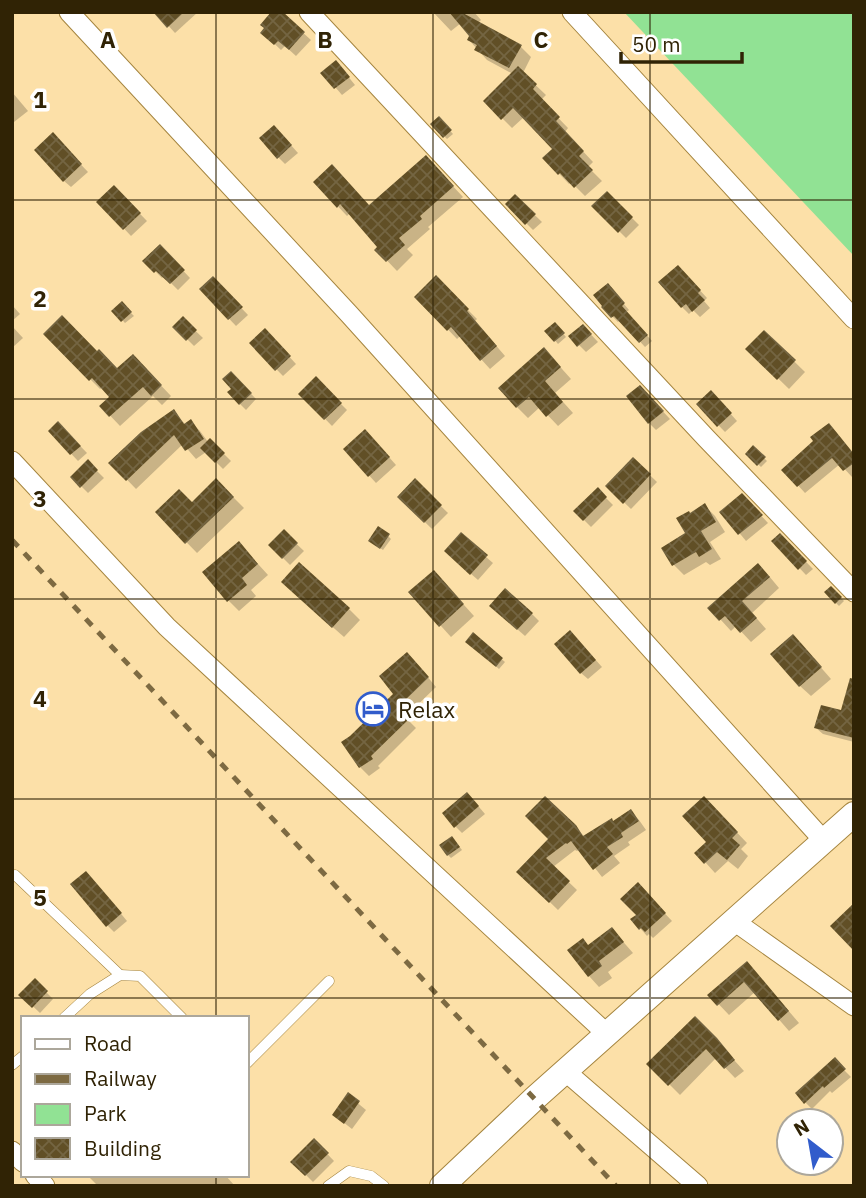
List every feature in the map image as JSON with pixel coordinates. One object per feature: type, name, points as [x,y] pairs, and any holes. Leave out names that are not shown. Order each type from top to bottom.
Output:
[{"type":"street","points":[[69,12],[349,314],[824,841]]},
{"type":"street","points":[[309,12],[706,438],[854,592]]},
{"type":"street","points":[[572,12],[854,318]]},
{"type":"street","points":[[12,461],[167,627],[607,1034]]},
{"type":"street","points":[[442,1186],[565,1071],[854,814]]},
{"type":"street","points":[[734,921],[854,1006]]},
{"type":"street","points":[[565,1071],[698,1186]]},
{"type":"lane","points":[[15,875],[120,975]]},
{"type":"lane","points":[[66,1016],[90,994],[120,975],[140,976],[180,1016]]},
{"type":"lane","points":[[248,1062],[329,981]]},
{"type":"lane","points":[[328,1186],[349,1171],[372,1176],[384,1186]]},
{"type":"green space","points":[[624,12],[854,12],[854,256]]},
{"type":"building","points":[[153,12],[184,12],[167,28]]},
{"type":"building","points":[[271,12],[283,12],[305,32],[289,50],[278,41],[274,45],[260,33],[264,28],[260,25]]},
{"type":"building","points":[[449,12],[461,12],[522,45],[509,68],[474,50],[477,45],[467,40],[469,36]]},
{"type":"building","points":[[336,60],[350,77],[334,89],[320,73]]},
{"type":"building","points":[[518,66],[537,84],[533,89],[560,117],[556,121],[584,151],[579,156],[593,170],[574,188],[542,158],[552,149],[513,108],[501,120],[483,101]]},
{"type":"building","points":[[439,116],[452,130],[443,138],[430,124]]},
{"type":"building","points":[[274,125],[292,145],[277,159],[259,138]]},
{"type":"building","points":[[53,132],[82,164],[63,182],[34,150]]},
{"type":"building","points":[[426,155],[454,186],[399,238],[405,245],[386,262],[374,250],[377,247],[340,204],[337,208],[313,182],[332,164],[369,205]]},
{"type":"building","points":[[114,185],[141,213],[123,230],[96,202]]},
{"type":"building","points":[[607,191],[633,217],[618,233],[591,206]]},
{"type":"building","points":[[515,194],[536,214],[525,225],[505,204]]},
{"type":"building","points":[[160,244],[185,270],[170,284],[142,261]]},
{"type":"building","points":[[678,265],[701,290],[698,293],[705,300],[692,312],[686,304],[681,308],[658,282]]},
{"type":"building","points":[[436,275],[469,309],[467,311],[497,346],[480,361],[451,327],[447,331],[414,297]]},
{"type":"building","points":[[213,276],[243,307],[228,320],[199,289]]},
{"type":"building","points":[[608,283],[625,303],[622,306],[648,335],[639,343],[614,316],[611,318],[593,295]]},
{"type":"building","points":[[122,301],[132,312],[121,322],[111,311]]},
{"type":"building","points":[[62,315],[117,368],[133,354],[162,385],[151,396],[143,387],[109,417],[99,406],[109,397],[92,378],[89,381],[43,334]]},
{"type":"building","points":[[183,316],[197,330],[186,341],[172,327]]},
{"type":"building","points":[[555,322],[565,333],[554,342],[544,331]]},
{"type":"building","points":[[583,324],[592,334],[577,347],[568,336]]},
{"type":"building","points":[[265,328],[291,356],[275,371],[249,343]]},
{"type":"building","points":[[764,330],[796,360],[777,380],[745,349]]},
{"type":"building","points":[[544,347],[561,367],[545,381],[563,402],[546,417],[529,397],[516,408],[498,388]]},
{"type":"building","points":[[231,371],[252,393],[239,405],[227,392],[231,389],[222,379]]},
{"type":"building","points":[[316,376],[342,403],[324,420],[298,394]]},
{"type":"building","points":[[640,385],[664,411],[648,424],[626,396]]},
{"type":"building","points":[[711,390],[732,413],[717,427],[696,404]]},
{"type":"building","points":[[174,409],[184,424],[191,419],[204,439],[185,451],[174,435],[126,481],[108,463],[141,432]]},
{"type":"building","points":[[58,421],[81,446],[70,455],[48,431]]},
{"type":"building","points":[[829,423],[854,454],[854,463],[843,471],[832,458],[797,487],[781,470],[813,441],[810,437]]},
{"type":"building","points":[[365,429],[390,457],[368,477],[343,449]]},
{"type":"building","points":[[210,438],[225,453],[215,463],[200,448]]},
{"type":"building","points":[[753,445],[766,457],[757,466],[745,454]]},
{"type":"building","points":[[633,457],[651,474],[623,504],[605,486]]},
{"type":"building","points":[[88,459],[98,470],[80,488],[70,477]]},
{"type":"building","points":[[216,478],[234,497],[185,544],[155,512],[179,489],[192,502]]},
{"type":"building","points":[[415,478],[442,505],[424,523],[397,497]]},
{"type":"building","points":[[598,487],[607,497],[583,521],[573,511]]},
{"type":"building","points":[[742,493],[763,515],[738,535],[719,512]]},
{"type":"building","points":[[705,503],[716,522],[701,531],[712,549],[699,557],[696,552],[672,566],[661,548],[685,533],[676,518]]},
{"type":"building","points":[[378,526],[390,534],[380,549],[368,541]]},
{"type":"building","points":[[284,529],[298,543],[282,559],[268,545]]},
{"type":"building","points":[[461,532],[488,555],[470,575],[444,551]]},
{"type":"building","points":[[780,533],[807,561],[798,570],[771,541]]},
{"type":"building","points":[[239,541],[258,564],[242,578],[247,585],[227,602],[202,572]]},
{"type":"building","points":[[299,562],[350,608],[332,628],[281,582]]},
{"type":"building","points":[[758,563],[770,577],[742,601],[757,618],[740,633],[725,616],[719,621],[707,608]]},
{"type":"building","points":[[434,570],[464,604],[439,627],[408,592]]},
{"type":"building","points":[[831,586],[842,597],[835,604],[824,592]]},
{"type":"building","points":[[505,588],[533,613],[517,630],[489,606]]},
{"type":"building","points":[[570,630],[596,660],[580,674],[554,644]]},
{"type":"building","points":[[473,632],[503,658],[496,667],[465,642]]},
{"type":"building","points":[[793,634],[822,667],[799,687],[770,654]]},
{"type":"building","points":[[407,652],[429,677],[398,707],[409,719],[371,756],[373,759],[359,768],[341,742],[393,694],[379,676]]},
{"type":"building","points":[[850,678],[854,679],[854,738],[814,728],[821,705],[841,710]]},
{"type":"building","points":[[467,792],[479,806],[454,828],[442,813]]},
{"type":"building","points":[[545,796],[576,825],[583,836],[631,809],[639,821],[621,833],[623,837],[607,847],[613,854],[593,870],[571,841],[546,858],[570,881],[549,903],[516,872],[548,839],[525,816]]},
{"type":"building","points":[[704,796],[738,832],[732,838],[740,845],[727,860],[717,852],[704,864],[694,853],[706,842],[682,816]]},
{"type":"building","points":[[452,836],[460,847],[447,856],[439,845]]},
{"type":"building","points":[[86,871],[122,913],[106,927],[70,884]]},
{"type":"building","points":[[638,882],[666,913],[645,932],[641,928],[639,930],[630,919],[636,915],[620,899]]},
{"type":"building","points":[[854,903],[854,951],[830,926]]},
{"type":"building","points":[[612,927],[624,942],[599,961],[602,966],[588,977],[567,950],[583,938],[588,945]]},
{"type":"building","points":[[747,961],[789,1011],[778,1021],[744,982],[717,1006],[707,995]]},
{"type":"building","points":[[35,978],[48,991],[32,1008],[18,995]]},
{"type":"building","points":[[695,1016],[735,1060],[724,1069],[706,1049],[668,1086],[646,1064]]},
{"type":"building","points":[[835,1057],[846,1069],[804,1104],[795,1093]]},
{"type":"building","points":[[348,1092],[360,1101],[344,1124],[332,1115]]},
{"type":"building","points":[[314,1138],[329,1153],[305,1176],[290,1162]]},
{"type":"railway","points":[[12,540],[616,1186]]},
{"type":"place","name":"Relax","points":[[373,709]]}]
